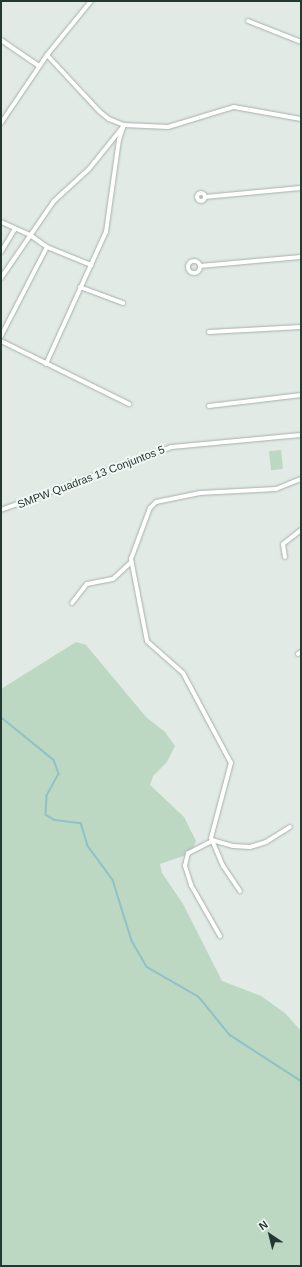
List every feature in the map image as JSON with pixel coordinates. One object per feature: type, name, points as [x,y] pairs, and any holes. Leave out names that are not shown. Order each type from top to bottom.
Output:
[{"type":"street","points":[[1,123],[3,116],[46,55],[91,1]]},
{"type":"street","points":[[248,21],[301,42]]},
{"type":"street","points":[[1,40],[38,66]]},
{"type":"street","points":[[46,55],[99,111],[109,119],[124,125],[168,127],[234,107],[301,118]]},
{"type":"street","points":[[1,278],[54,201],[89,170],[124,125]]},
{"type":"street","points":[[46,364],[106,232],[119,140],[124,125]]},
{"type":"street","points":[[205,197],[301,188]]},
{"type":"street","points":[[1,222],[30,235],[47,247],[91,264]]},
{"type":"street","points":[[1,252],[15,229]]},
{"type":"street","points":[[1,336],[47,247]]},
{"type":"street","points":[[200,266],[301,257]]},
{"type":"street","points":[[80,287],[123,302]]},
{"type":"street","points":[[209,332],[301,327]]},
{"type":"street","points":[[1,341],[128,404]]},
{"type":"street","points":[[208,406],[301,396]]},
{"type":"street","name":"SMPW Quadras 13 Conjuntos 5","points":[[1,510],[171,447],[301,435]]},
{"type":"street","points":[[72,603],[87,584],[113,579],[131,562],[150,508],[156,502],[200,493],[276,488],[301,479]]},
{"type":"street","points":[[285,557],[283,544],[301,530]]},
{"type":"street","points":[[131,562],[147,641],[183,673],[231,763],[216,812],[212,841],[240,891]]},
{"type":"street","points":[[220,936],[191,885],[185,860],[188,853],[212,841],[233,846],[250,847],[266,842],[290,827]]},
{"type":"green space","points":[[281,450],[283,469],[271,470],[269,451]]},
{"type":"green space","points":[[76,642],[86,645],[146,717],[165,732],[175,746],[167,762],[153,776],[150,785],[184,817],[196,841],[193,849],[186,855],[160,864],[162,873],[183,904],[222,981],[261,996],[285,1013],[301,1031],[301,1266],[1,1266],[1,689]]},
{"type":"waterway","points":[[1,717],[54,760],[59,774],[47,796],[46,815],[55,820],[81,823],[88,846],[113,880],[132,941],[147,967],[199,997],[230,1035],[301,1081]]}]
